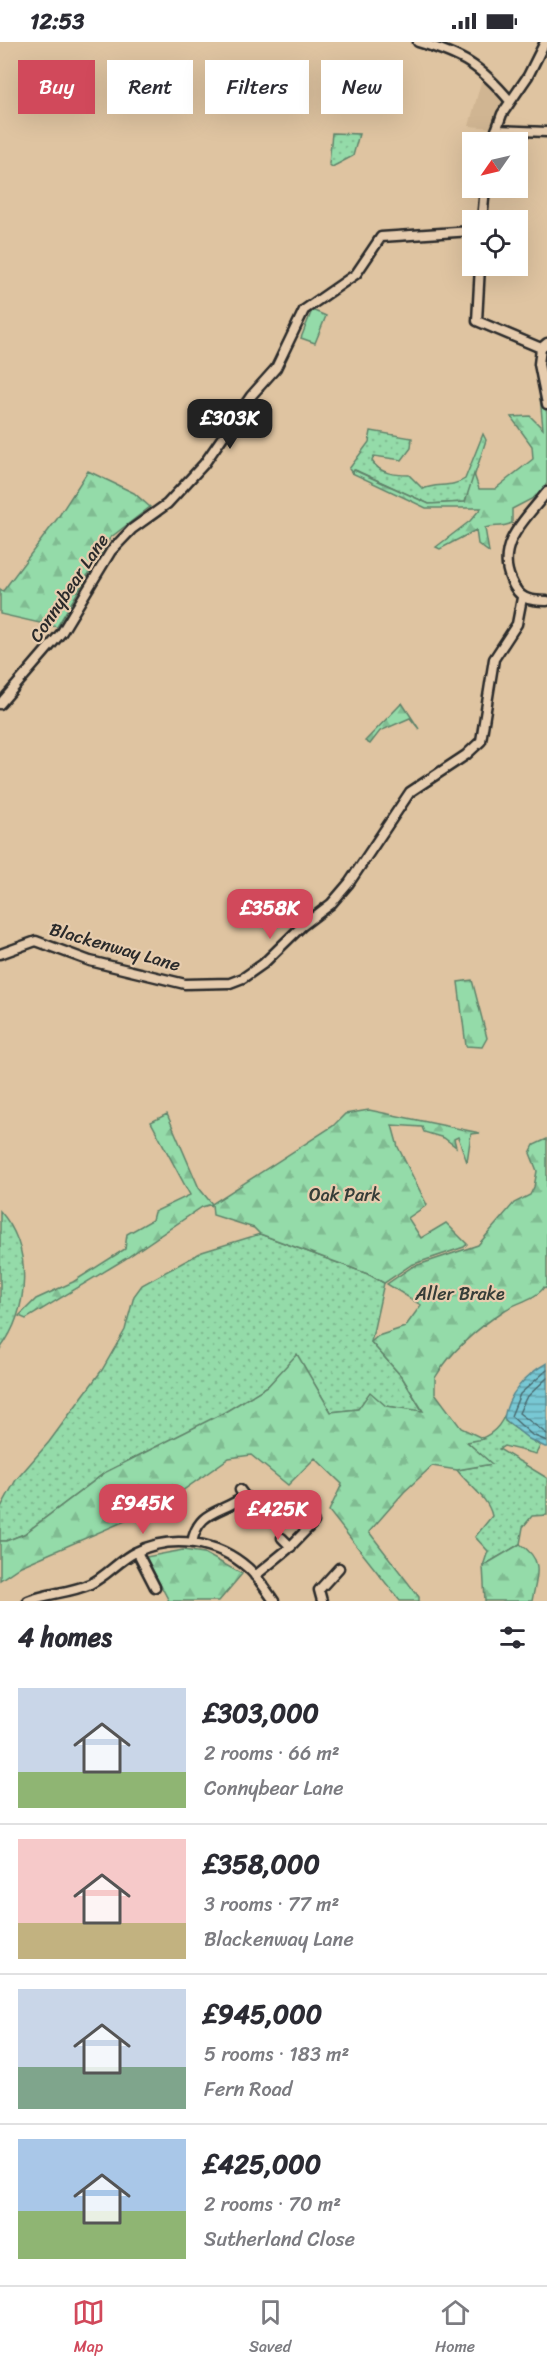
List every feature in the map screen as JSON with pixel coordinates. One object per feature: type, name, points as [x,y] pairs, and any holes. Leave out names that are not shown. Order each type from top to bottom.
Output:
[{"type":"street","points":[[418,42],[443,49],[472,63],[486,72],[510,101]]},
{"type":"street","points":[[495,132],[502,114],[528,76],[545,42]]},
{"type":"street","points":[[502,114],[513,129]]},
{"type":"street","points":[[496,129],[547,132]]},
{"type":"street","name":"Connybear Lane","points":[[0,704],[62,632],[111,551],[132,529],[167,504],[204,464],[251,396],[276,368],[304,310],[356,274],[381,237],[462,232]]},
{"type":"street","points":[[479,276],[477,321],[544,346],[539,364],[547,404]]},
{"type":"street","points":[[547,492],[517,529],[506,549],[507,571],[514,588],[522,598],[528,601],[547,601]]},
{"type":"street","name":"Blackenway Lane","points":[[0,954],[36,941],[90,961],[185,984],[230,983],[243,978],[263,964],[302,926],[330,904],[349,882],[410,792],[466,755],[481,741],[494,659],[517,624],[522,598]]},
{"type":"street","points":[[192,1543],[195,1529],[201,1519],[245,1496]]},
{"type":"street","points":[[255,1576],[291,1547],[314,1522]]},
{"type":"street","points":[[282,1538],[291,1547]]},
{"type":"street","points":[[28,1601],[87,1586],[137,1552],[171,1542],[213,1547],[226,1553],[255,1576],[274,1601]]},
{"type":"street","points":[[137,1552],[151,1585]]},
{"type":"street","points":[[322,1601],[319,1590],[334,1569]]},
{"type":"shaded area","points":[[483,75],[505,99],[492,128],[469,126]]},
{"type":"green space","points":[[332,133],[359,134],[353,156],[332,167],[329,164]]},
{"type":"green space","points":[[312,310],[326,316],[315,343],[301,338]]},
{"type":"green space","points":[[539,385],[547,413],[547,483],[541,494],[512,509],[512,523],[485,528],[489,552],[478,544],[476,530],[440,549],[436,547],[470,521],[481,508],[426,508],[352,473],[354,470],[429,504],[465,502],[474,474],[479,489],[495,489],[533,459],[532,446],[511,417],[530,416],[543,429]]},
{"type":"green space","points":[[371,431],[412,438],[411,448],[402,460],[374,456],[372,461],[384,471],[409,475],[423,489],[455,484],[465,479],[483,434],[486,440],[466,502],[429,504],[355,470],[352,473],[349,469],[369,442]]},
{"type":"green space","points":[[88,471],[134,493],[150,507],[110,538],[57,627],[0,614],[0,589],[3,591],[57,519]]},
{"type":"green space","points":[[402,703],[419,729],[410,718],[380,731],[370,744],[365,741]]},
{"type":"green space","points":[[472,980],[487,1038],[482,1047],[466,1046],[458,982]]},
{"type":"green space","name":"Oak Park","points":[[369,1110],[480,1133],[471,1134],[467,1162],[458,1137],[454,1139],[456,1147],[444,1138],[424,1132],[422,1127],[392,1125],[398,1147],[427,1205],[408,1218],[421,1238],[446,1223],[467,1244],[411,1265],[384,1283],[368,1274],[260,1234],[254,1228],[213,1215],[212,1204],[333,1126],[345,1114]]},
{"type":"green space","points":[[167,1114],[199,1188],[212,1204],[202,1207],[125,1259],[26,1319],[19,1316],[36,1299],[73,1282],[125,1249],[127,1234],[152,1220],[154,1212],[190,1195],[151,1122]]},
{"type":"green space","name":"Aller Brake","points":[[547,1139],[547,1289],[544,1287],[537,1294],[505,1310],[485,1324],[457,1350],[435,1378],[435,1393],[461,1428],[484,1439],[467,1442],[492,1464],[457,1470],[432,1466],[404,1492],[369,1532],[419,1597],[419,1601],[400,1601],[329,1511],[342,1484],[315,1458],[288,1485],[251,1455],[229,1458],[162,1505],[21,1566],[0,1580],[0,1541],[24,1534],[106,1472],[225,1412],[268,1386],[297,1354],[331,1412],[358,1409],[370,1392],[386,1406],[423,1411],[402,1377],[371,1342],[378,1336],[405,1327],[421,1305],[387,1284],[412,1267],[478,1245],[514,1203],[530,1195],[537,1171],[530,1153],[534,1145]]},
{"type":"green space","points":[[0,1211],[11,1226],[18,1243],[23,1261],[24,1280],[17,1317],[0,1349]]},
{"type":"green space","points":[[260,1234],[368,1274],[384,1283],[371,1342],[402,1377],[423,1412],[386,1406],[331,1412],[297,1355],[268,1386],[219,1416],[106,1472],[24,1534],[0,1541],[0,1509],[16,1480],[49,1442],[102,1370],[125,1330],[134,1296],[142,1285],[202,1252]]},
{"type":"green space","points":[[505,1414],[505,1421],[540,1446],[536,1454],[504,1446],[499,1449],[547,1478],[547,1515],[532,1516],[523,1527],[520,1544],[483,1566],[488,1551],[475,1537],[492,1516],[487,1503],[457,1470],[491,1464],[467,1442],[490,1434],[499,1426]]},
{"type":"green space","points":[[520,1544],[528,1550],[536,1563],[537,1576],[532,1601],[485,1601],[483,1566]]},
{"type":"green space","points":[[183,1550],[204,1553],[242,1574],[219,1601],[169,1601],[146,1557]]},
{"type":"water","points":[[547,1363],[547,1447],[545,1447],[529,1439],[504,1419],[509,1402],[519,1386]]}]
